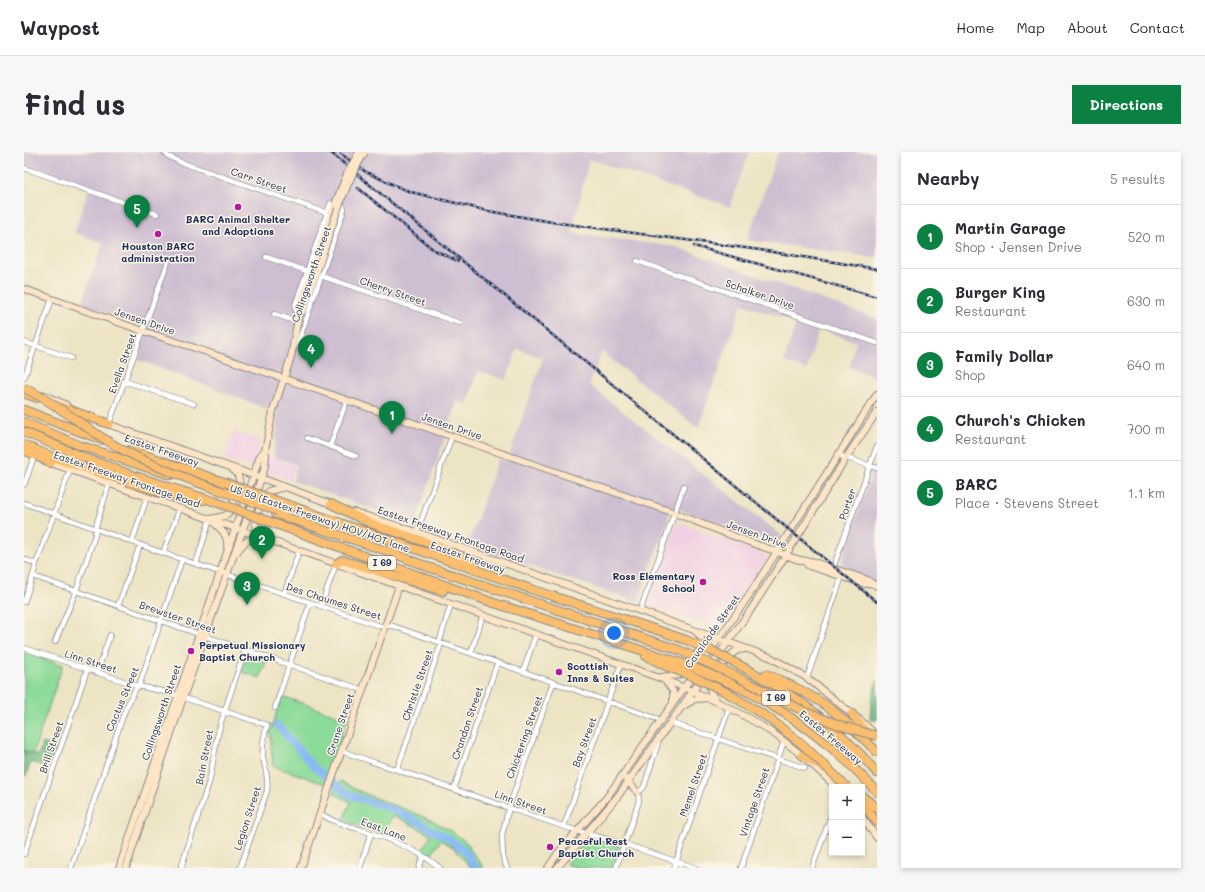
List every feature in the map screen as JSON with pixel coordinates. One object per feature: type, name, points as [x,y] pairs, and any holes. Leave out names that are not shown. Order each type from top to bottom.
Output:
[{"type":"highway","points":[[24,388],[76,419],[113,444],[169,471]]},
{"type":"highway","points":[[24,393],[109,424]]},
{"type":"highway","name":"Eastex Freeway","points":[[24,410],[128,450],[479,571],[582,606],[634,621],[686,640],[742,665],[782,688],[811,708],[843,736],[877,773]]},
{"type":"highway","name":"Eastex Freeway","points":[[24,418],[277,512]]},
{"type":"highway","name":"US 59 (Eastex Freeway) HOV/HOT lane","points":[[24,423],[79,445],[220,494],[277,512],[428,567],[679,650],[734,675],[805,712],[842,726],[877,736]]},
{"type":"highway","name":"Eastex Freeway","points":[[24,432],[114,469],[208,499],[469,595],[624,645],[670,663],[694,668],[730,683],[780,709],[804,726],[845,760],[877,792]]},
{"type":"highway","points":[[25,448],[166,494],[192,500],[208,499]]},
{"type":"highway","points":[[25,448],[51,463]]},
{"type":"highway","points":[[331,504],[370,523],[442,548],[466,559],[479,571]]},
{"type":"highway","points":[[336,564],[342,560],[456,595],[469,595]]},
{"type":"highway","points":[[670,663],[690,675],[724,691],[767,717],[802,744],[846,784]]},
{"type":"highway","points":[[742,665],[790,685],[816,699],[840,716],[877,752]]},
{"type":"highway","points":[[852,714],[877,746]]},
{"type":"highway","points":[[802,755],[828,771],[845,784]]},
{"type":"highway","points":[[865,798],[877,808]]},
{"type":"highway","points":[[865,808],[877,822]]},
{"type":"main road","name":"Collingsworth Street","points":[[223,574],[232,561],[261,478],[273,411],[292,350],[298,322],[343,181],[359,152]]},
{"type":"main road","name":"Collingsworth Street","points":[[314,272],[346,187],[365,152]]},
{"type":"main road","name":"Jensen Drive","points":[[24,289],[675,513],[777,552],[804,561],[811,561],[833,568],[868,580],[874,584]]},
{"type":"main road","name":"Eastex Freeway Frontage Road","points":[[24,385],[109,424],[331,504],[417,532],[770,657],[807,678],[861,720],[877,736]]},
{"type":"main road","name":"Cavalcade Street","points":[[548,868],[577,830],[607,797],[748,598],[877,395]]},
{"type":"main road","name":"Cavalcade Street","points":[[558,867],[610,807],[728,642],[786,555],[846,458],[877,412]]},
{"type":"main road","name":"Eastex Freeway Frontage Road","points":[[25,448],[34,457],[684,687],[710,698],[755,722],[802,755],[833,784]]},
{"type":"main road","name":"Collingsworth Street","points":[[119,868],[223,574],[226,555],[260,456],[265,450]]},
{"type":"main road","points":[[210,520],[225,516],[230,512],[240,484],[238,475],[230,468]]},
{"type":"main road","points":[[264,538],[259,533],[256,525],[263,500],[269,491],[286,487]]},
{"type":"main road","points":[[210,520],[222,530],[226,536],[228,542],[226,555]]},
{"type":"main road","points":[[232,561],[246,540],[264,538]]},
{"type":"main road","name":"Jensen Drive","points":[[804,561],[809,566],[865,584],[874,584]]},
{"type":"main road","name":"Crane Street","points":[[301,868],[399,586]]},
{"type":"main road","points":[[748,598],[755,602]]},
{"type":"main road","points":[[660,678],[679,675],[689,665],[702,644],[702,638],[695,630]]},
{"type":"main road","points":[[718,702],[711,694],[710,689],[712,681],[730,656],[737,650],[747,648]]},
{"type":"main road","points":[[660,678],[673,691],[673,703]]},
{"type":"main road","name":"Collingsworth Street","points":[[126,868],[180,697]]},
{"type":"main road","points":[[682,707],[695,699],[710,698]]},
{"type":"main road","points":[[622,776],[629,781],[638,793]]},
{"type":"main road","points":[[864,820],[877,838]]},
{"type":"main road","points":[[552,862],[558,867]]},
{"type":"street","name":"Carr Street","points":[[164,152],[168,156],[180,162],[327,213]]},
{"type":"street","points":[[24,168],[157,214]]},
{"type":"street","name":"Collingsworth Street","points":[[292,350],[299,340],[314,272],[327,213],[332,202],[336,202],[344,206],[343,212],[314,272],[295,306],[298,322]]},
{"type":"street","name":"Cherry Street","points":[[266,257],[314,272],[460,323]]},
{"type":"street","name":"Schalker Drive","points":[[638,261],[877,343]]},
{"type":"street","name":"Evella Street","points":[[109,424],[168,262]]},
{"type":"street","points":[[24,378],[52,299]]},
{"type":"street","points":[[274,314],[298,322]]},
{"type":"street","points":[[24,342],[71,358]]},
{"type":"street","points":[[124,381],[194,404]]},
{"type":"street","points":[[330,446],[347,400]]},
{"type":"street","points":[[417,532],[452,436]]},
{"type":"street","points":[[307,438],[356,456]]},
{"type":"street","name":"Porter","points":[[833,568],[877,446]]},
{"type":"street","points":[[838,455],[877,468]]},
{"type":"street","points":[[24,485],[34,457]]},
{"type":"street","points":[[24,602],[70,470]]},
{"type":"street","points":[[54,642],[76,591],[95,535],[95,529],[109,484]]},
{"type":"street","points":[[640,611],[684,486]]},
{"type":"street","points":[[132,542],[147,497]]},
{"type":"street","name":"Des Chaumes Street","points":[[24,503],[223,574],[380,626],[393,626],[497,664],[661,720]]},
{"type":"street","points":[[164,553],[180,508]]},
{"type":"street","points":[[196,564],[210,520]]},
{"type":"street","points":[[118,606],[140,544]]},
{"type":"street","points":[[284,594],[299,551]]},
{"type":"street","points":[[24,559],[36,564]]},
{"type":"street","name":"Cactus Street","points":[[71,868],[125,710],[134,690],[138,686],[182,559]]},
{"type":"street","points":[[322,606],[336,564]]},
{"type":"street","name":"Brewster Street","points":[[34,576],[363,690]]},
{"type":"street","points":[[807,678],[842,576]]},
{"type":"street","points":[[275,708],[310,603]]},
{"type":"street","name":"Christie Street","points":[[397,770],[440,647],[440,642],[451,604]]},
{"type":"street","points":[[470,653],[483,615]]},
{"type":"street","points":[[523,672],[536,634]]},
{"type":"street","points":[[97,673],[110,635]]},
{"type":"street","name":"Linn Street","points":[[24,648],[87,670],[138,686],[161,690],[266,725]]},
{"type":"street","name":"Bain Street","points":[[181,868],[210,778],[217,734],[245,650]]},
{"type":"street","name":"Crandon Street","points":[[454,789],[497,664]]},
{"type":"street","name":"Bay Street","points":[[564,826],[621,664]]},
{"type":"street","name":"Brill Street","points":[[24,854],[87,670]]},
{"type":"street","name":"Chickering Street","points":[[507,868],[502,845],[502,835],[509,807],[553,683]]},
{"type":"street","name":"Memel Street","points":[[674,868],[729,708]]},
{"type":"street","points":[[671,723],[805,768]]},
{"type":"street","name":"Legion Street","points":[[240,868],[267,791],[268,779],[263,755],[263,741],[266,725]]},
{"type":"street","points":[[616,868],[639,801],[638,793],[644,786],[660,738]]},
{"type":"street","name":"Vintage Street","points":[[741,868],[784,741]]},
{"type":"street","name":"Linn Street","points":[[341,751],[564,826],[696,868]]},
{"type":"street","name":"East Lane","points":[[320,813],[335,822],[400,844],[440,868]]},
{"type":"street","points":[[812,868],[829,820]]},
{"type":"street","points":[[360,868],[371,833]]},
{"type":"street","points":[[419,868],[423,857]]},
{"type":"shaded area","points":[[24,152],[749,152],[730,207],[589,159],[572,233],[676,247],[877,319],[877,378],[849,367],[856,342],[819,329],[807,370],[784,362],[796,322],[742,304],[698,428],[602,352],[589,385],[781,535],[775,543],[672,507],[638,602],[468,545],[498,459],[507,462],[543,358],[517,349],[506,380],[478,371],[467,404],[457,402],[415,524],[293,481],[297,465],[274,457],[278,413],[138,360],[148,327],[82,304],[103,243],[74,233],[89,189],[24,166]]},
{"type":"shaded area","points":[[778,152],[877,152],[877,258],[747,240]]},
{"type":"shaded area","points":[[234,431],[260,440],[256,452],[296,465],[291,480],[224,459]]},
{"type":"shaded area","points":[[877,458],[877,592],[841,563]]},
{"type":"shaded area","name":"Ross Elementary School","points":[[677,522],[765,555],[767,559],[718,630],[647,604]]},
{"type":"green space","points":[[24,653],[63,665],[33,753],[24,751]]},
{"type":"green space","points":[[250,653],[267,659],[260,678],[242,672],[247,654]]},
{"type":"green space","points":[[877,680],[877,720],[870,720],[871,702]]},
{"type":"green space","points":[[282,696],[347,719],[325,784],[273,766],[270,733]]},
{"type":"green space","points":[[42,743],[57,747],[53,758],[43,766],[31,762],[26,776],[24,775],[24,751],[38,755]]},
{"type":"green space","points":[[341,781],[357,790],[441,825],[471,847],[469,848],[483,868],[471,868],[454,848],[441,840],[429,857],[421,853],[431,835],[397,817],[392,816],[384,834],[343,821],[351,802],[333,793]]},
{"type":"green space","points":[[589,836],[619,846],[612,868],[578,868],[566,864]]},
{"type":"waterway","points":[[277,725],[314,767],[345,792],[355,797],[397,811],[448,838],[465,851],[476,868]]},
{"type":"railway","points":[[330,152],[877,602]]},
{"type":"railway","points":[[341,154],[366,172],[411,192],[488,211],[552,222],[760,250],[877,269]]},
{"type":"railway","points":[[358,188],[434,250],[458,261]]},
{"type":"railway","points":[[694,246],[877,297]]},
{"type":"place","name":"BARC Animal Shelter and Adoptions","points":[[238,207]]},
{"type":"place","name":"BARC","points":[[137,228]]},
{"type":"place","name":"Houston BARC administration","points":[[158,234]]},
{"type":"place","name":"Church's Chicken","points":[[311,368]]},
{"type":"place","name":"Martin Garage","points":[[392,434]]},
{"type":"place","name":"Burger King","points":[[262,559]]},
{"type":"place","name":"Ross Elementary School","points":[[703,582]]},
{"type":"place","name":"Family Dollar","points":[[247,605]]},
{"type":"place","name":"Perpetual Missionary Baptist Church","points":[[191,651]]},
{"type":"place","name":"Scottish Inns & Suites","points":[[559,672]]},
{"type":"place","name":"Peaceful Rest Baptist Church","points":[[550,847]]}]
